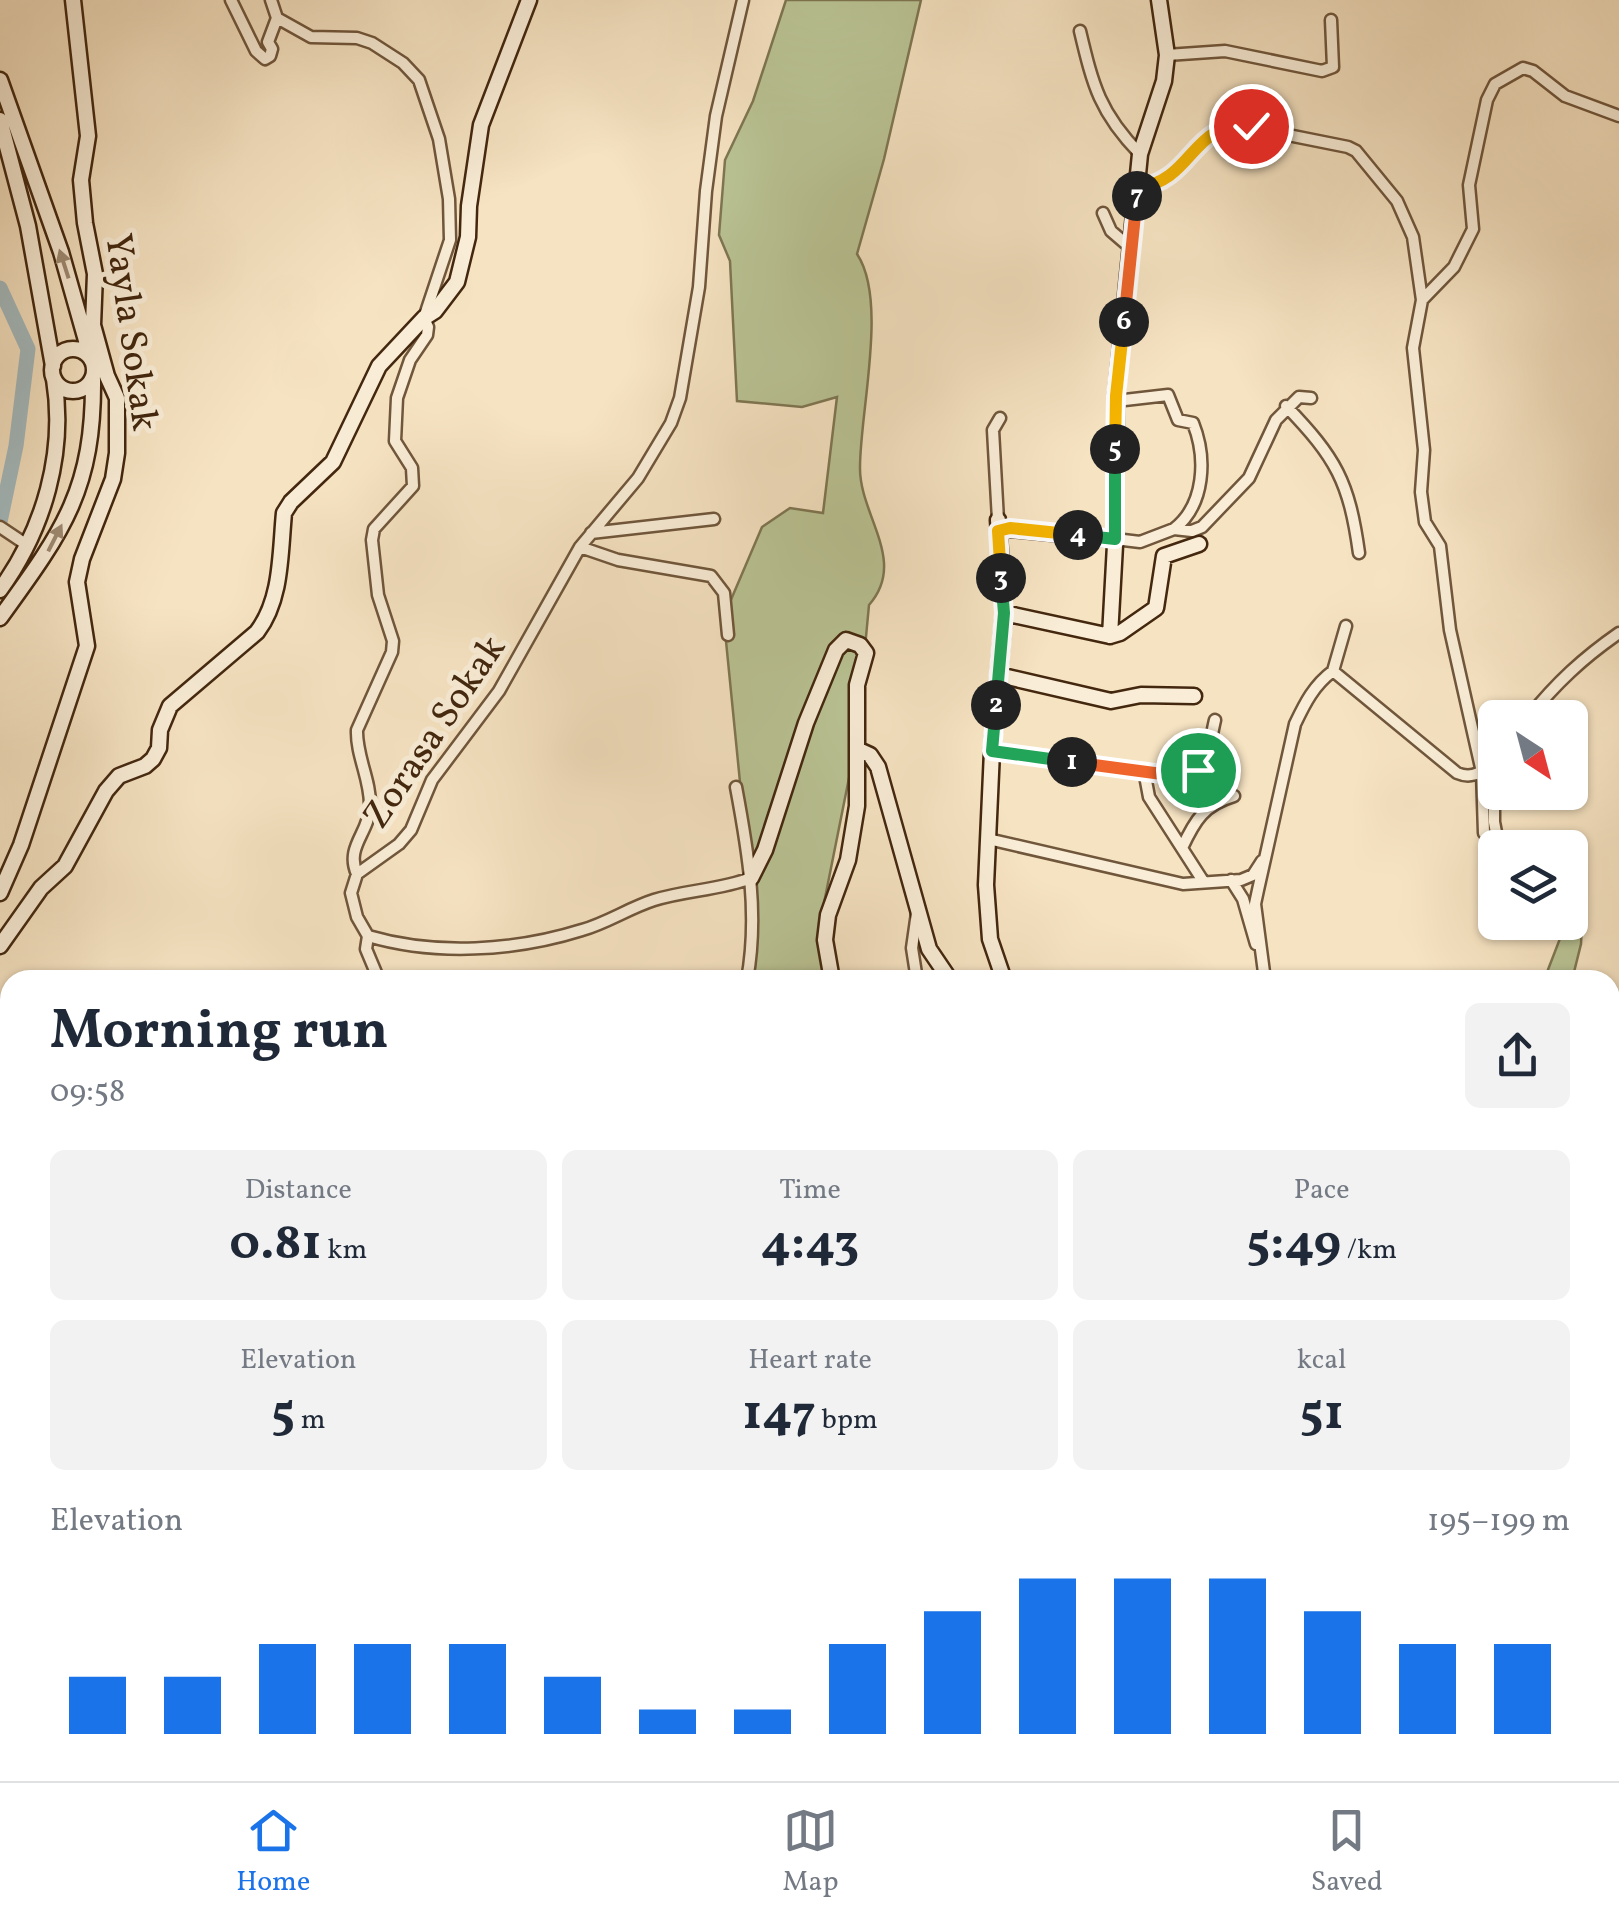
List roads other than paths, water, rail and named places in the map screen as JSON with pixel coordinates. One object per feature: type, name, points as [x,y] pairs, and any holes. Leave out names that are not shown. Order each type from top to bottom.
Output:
[{"type":"street","name":"Yayla Sokak","points":[[0,894],[21,846],[86,646],[77,582],[113,479],[117,453],[117,398],[94,325],[95,274],[82,180],[88,136],[73,0]]},
{"type":"street","points":[[231,0],[256,51],[265,58],[270,56],[268,42],[277,18]]},
{"type":"street","points":[[270,0],[277,18],[312,37],[357,38],[372,43],[403,63],[419,80],[438,140],[449,199],[450,240],[424,318],[427,335],[410,360],[397,398],[396,442],[412,468],[413,486],[374,529],[372,540],[378,595],[393,641],[392,652],[357,730],[370,792],[370,811],[352,858],[357,874]]},
{"type":"street","points":[[0,946],[41,888],[66,866],[106,791],[119,776],[153,759],[160,748],[160,730],[170,706],[266,620],[274,603],[284,514],[291,502],[333,462],[379,366],[424,318],[436,312],[461,272],[482,124],[530,0]]},
{"type":"street","name":"Zorasa Sokak","points":[[375,970],[366,949],[368,936],[356,917],[351,893],[357,874],[399,844],[411,830],[432,780],[500,691],[580,547],[638,478],[671,423],[682,388],[700,287],[706,190],[716,116],[743,0]]},
{"type":"street","points":[[1110,636],[1116,401],[1140,154],[1164,81],[1167,56],[1159,0]]},
{"type":"street","points":[[1167,56],[1225,51],[1322,72],[1333,66],[1332,20]]},
{"type":"street","points":[[1080,31],[1089,70],[1106,114],[1140,154]]},
{"type":"street","points":[[1422,300],[1454,267],[1472,228],[1469,185],[1494,84],[1523,68],[1533,71],[1565,96],[1619,116]]},
{"type":"street","points":[[0,80],[51,222],[90,358]]},
{"type":"street","points":[[0,120],[28,226],[58,402],[54,470],[44,506],[20,540],[0,590]]},
{"type":"street","points":[[1138,188],[1154,187],[1170,178],[1194,150],[1220,128],[1233,124],[1348,147],[1356,151],[1397,201],[1412,236],[1422,300],[1413,348],[1424,450],[1421,492],[1425,522],[1440,546],[1450,630],[1478,754]]},
{"type":"street","points":[[1103,213],[1111,231],[1132,248]]},
{"type":"street","points":[[0,618],[44,560],[84,476],[92,438],[94,364],[85,353],[72,349],[59,355],[53,373]]},
{"type":"street","points":[[53,373],[63,389],[76,391],[93,379]]},
{"type":"street","points":[[1116,401],[1168,395],[1178,420],[1193,423],[1201,454],[1201,477],[1194,506],[1174,529]]},
{"type":"street","points":[[998,526],[1140,542],[1174,529],[1192,531],[1215,516],[1249,478],[1286,406],[1299,397],[1311,398]]},
{"type":"street","points":[[1286,406],[1319,440],[1335,464],[1350,504],[1359,553]]},
{"type":"street","points":[[1000,418],[993,430],[1004,613],[986,884],[990,939],[1001,970]]},
{"type":"street","points":[[591,533],[714,519]]},
{"type":"street","points":[[0,526],[20,540]]},
{"type":"street","points":[[1004,613],[1110,636],[1120,633],[1156,608],[1164,556],[1199,544]]},
{"type":"street","points":[[580,547],[618,560],[711,576],[724,593],[728,635]]},
{"type":"street","points":[[1264,970],[1255,904],[1295,724],[1318,684],[1333,671],[1346,626]]},
{"type":"street","points":[[1542,700],[1561,677],[1619,633]]},
{"type":"street","points":[[368,936],[390,942],[486,949],[583,930],[649,902],[752,878],[765,850],[806,723],[836,650],[846,640],[860,645],[866,653],[857,686],[857,806],[848,860],[828,915],[825,940],[830,970]]},
{"type":"street","points":[[1333,671],[1456,773],[1464,776],[1478,773]]},
{"type":"street","points":[[999,675],[1112,701],[1141,694],[1194,696]]},
{"type":"street","points":[[992,751],[1182,774],[1194,772],[1205,763],[1215,720]]},
{"type":"street","points":[[859,750],[870,755],[878,766],[917,912],[929,949],[943,970]]},
{"type":"street","points":[[1146,781],[1150,797],[1203,881]]},
{"type":"street","points":[[736,787],[752,878],[748,970]]},
{"type":"street","points":[[1182,848],[1198,816],[1206,808],[1234,796]]},
{"type":"street","points":[[988,839],[1167,883],[1241,880],[1252,875],[1265,856]]},
{"type":"street","points":[[1231,880],[1243,900],[1261,950]]},
{"type":"street","points":[[915,970],[912,948],[917,912]]},
{"type":"waterway","points":[[0,288],[28,349],[16,446],[0,522]]}]
